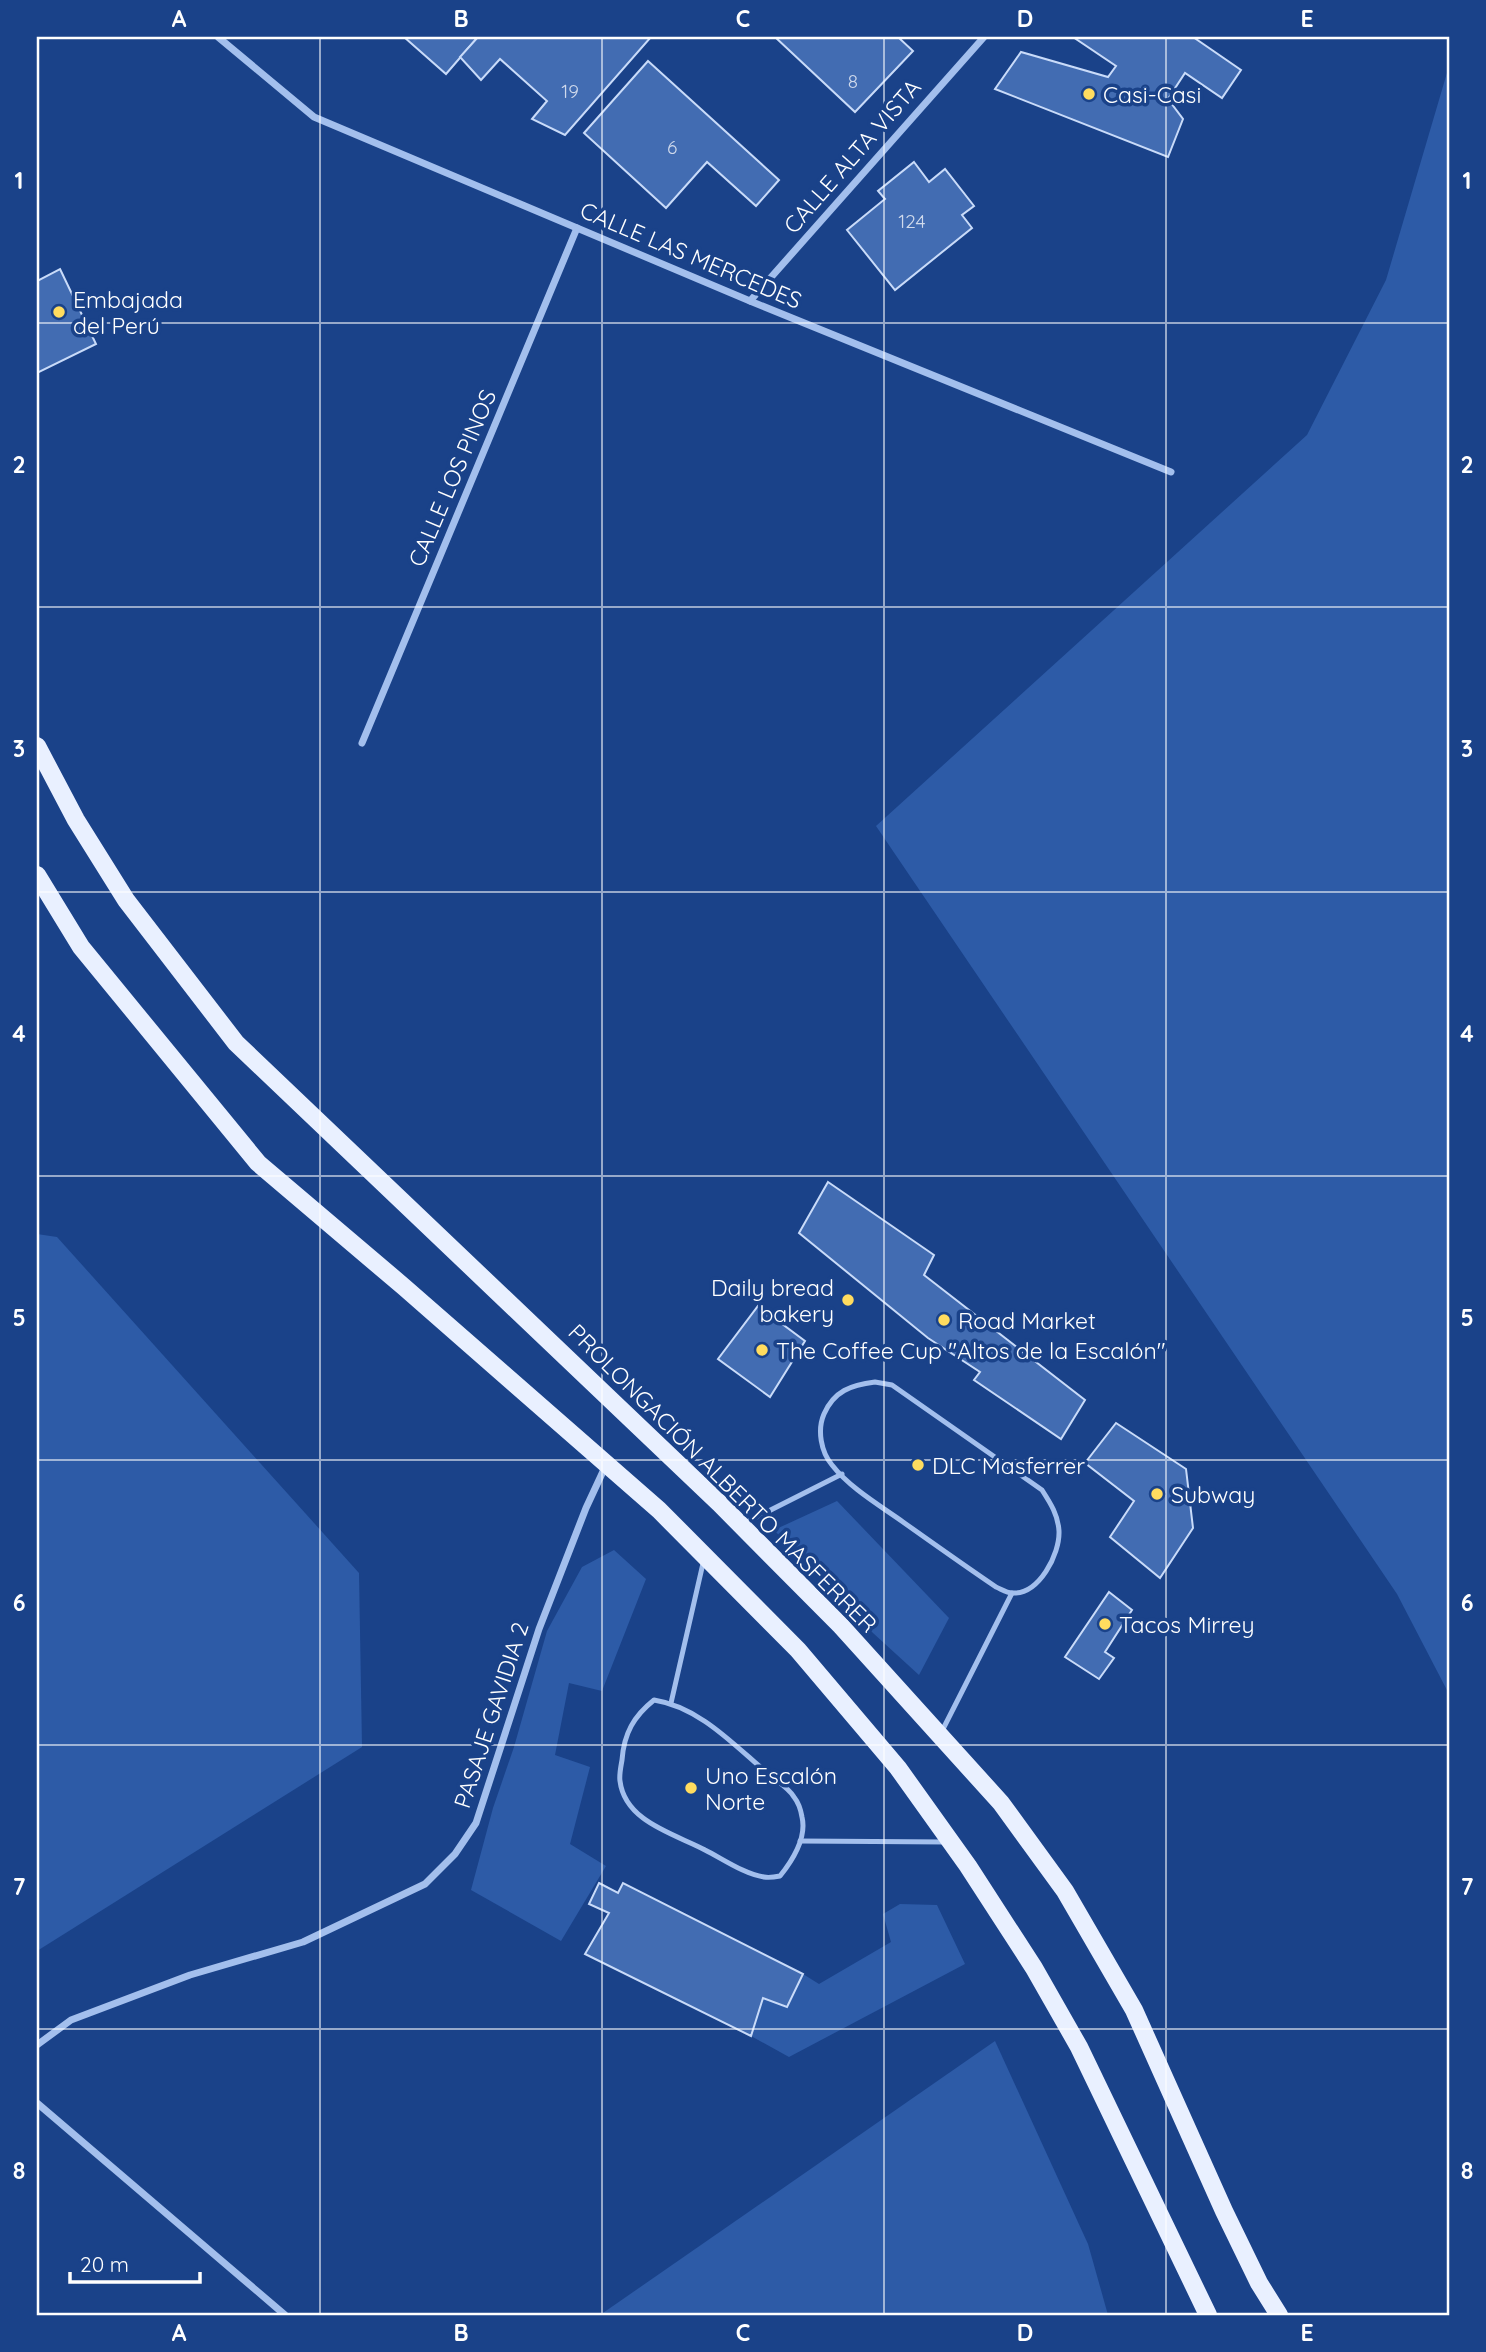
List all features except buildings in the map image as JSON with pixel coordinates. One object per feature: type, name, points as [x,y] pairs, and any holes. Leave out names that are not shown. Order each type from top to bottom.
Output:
[{"type":"main road","name":"PROLONGACIÓN ALBERTO MASFERRER","points":[[37,746],[76,820],[126,900],[236,1043],[740,1525],[841,1626],[1001,1803],[1072,1902],[1134,2010],[1224,2211],[1259,2283],[1279,2315]]},
{"type":"main road","points":[[37,875],[82,947],[258,1163],[659,1510],[798,1650],[898,1768],[951,1842],[1034,1968],[1079,2047],[1208,2315]]},
{"type":"street","name":"CALLE LAS MERCEDES","points":[[218,37],[314,117],[750,301],[1171,472]]},
{"type":"street","name":"CALLE ALTA VISTA","points":[[750,301],[984,37]]},
{"type":"street","name":"CALLE LOS PINOS","points":[[362,743],[577,228]]},
{"type":"street","name":"PASAJE GAVIDIA 2","points":[[37,2045],[71,2020],[190,1975],[303,1942],[425,1884],[455,1854],[476,1823],[539,1629],[586,1508],[606,1465]]},
{"type":"street","points":[[37,2103],[285,2315]]},
{"type":"lane","points":[[860,1383],[892,1385],[1042,1490],[1054,1509],[1059,1533],[1055,1554],[1045,1574],[1027,1590],[1012,1593],[996,1587],[870,1500],[831,1464],[820,1440],[821,1421],[829,1403],[842,1390],[860,1383]]},
{"type":"lane","points":[[740,1525],[842,1474]]},
{"type":"lane","points":[[671,1703],[704,1556]]},
{"type":"lane","points":[[939,1737],[1012,1593]]},
{"type":"lane","points":[[654,1700],[671,1703],[695,1715],[732,1742],[794,1796],[803,1819],[800,1841],[793,1860],[780,1876],[765,1878],[662,1830],[644,1819],[629,1804],[620,1782],[622,1753],[629,1727],[638,1713],[654,1700]]},
{"type":"lane","points":[[800,1841],[951,1842]]},
{"type":"shaded area","points":[[1449,66],[1449,1694],[1397,1594],[876,826],[1307,435],[1386,280]]},
{"type":"shaded area","points":[[37,1234],[57,1237],[359,1573],[362,1747],[37,1951]]},
{"type":"shaded area","points":[[837,1501],[949,1618],[919,1675],[873,1633],[774,1530]]},
{"type":"shaded area","points":[[614,1550],[646,1579],[602,1691],[569,1683],[555,1755],[590,1767],[570,1844],[606,1866],[561,1941],[471,1890],[547,1631],[582,1567]]},
{"type":"shaded area","points":[[900,1904],[937,1905],[965,1964],[789,2057],[751,2036],[763,1998],[787,2007],[803,1974],[819,1984],[891,1942],[883,1914]]},
{"type":"shaded area","points":[[995,2041],[1088,2244],[1108,2315],[600,2315]]},
{"type":"place","name":"Casi-Casi","points":[[1089,94]]},
{"type":"place","name":"Embajada del Perú","points":[[59,312]]},
{"type":"place","name":"Daily bread bakery","points":[[848,1300]]},
{"type":"place","name":"Road Market","points":[[944,1320]]},
{"type":"place","name":"The Coffee Cup \"Altos de la Escalón\"","points":[[762,1350]]},
{"type":"place","name":"DLC Masferrer","points":[[918,1465]]},
{"type":"place","name":"Subway","points":[[1157,1494]]},
{"type":"place","name":"Tacos Mirrey","points":[[1105,1624]]},
{"type":"place","name":"Uno Escalón Norte","points":[[691,1788]]}]
